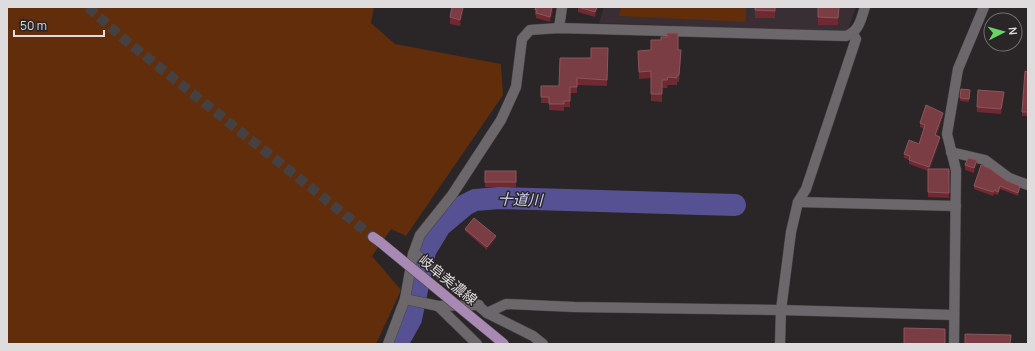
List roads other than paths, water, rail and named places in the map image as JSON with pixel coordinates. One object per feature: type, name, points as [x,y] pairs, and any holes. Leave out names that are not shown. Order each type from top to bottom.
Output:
[{"type":"main road","name":"岐阜美濃線","points":[[377,239],[504,344]]},
{"type":"main road","points":[[488,331],[510,344]]},
{"type":"street","points":[[559,28],[562,7]]},
{"type":"street","points":[[390,343],[411,300],[413,254],[420,236],[452,195],[501,120],[516,87],[522,39],[530,30],[559,28],[846,36],[853,34],[858,27],[865,7]]},
{"type":"street","points":[[954,344],[956,170],[947,134],[958,69],[984,7]]},
{"type":"street","points":[[780,344],[781,310],[791,232],[798,202],[806,189],[856,39],[853,34]]},
{"type":"street","points":[[951,152],[985,160],[1009,178],[1028,185]]},
{"type":"street","points":[[798,202],[956,206]]},
{"type":"street","points":[[413,254],[418,256],[487,313],[533,336],[543,344]]},
{"type":"street","points":[[411,300],[438,306],[479,306]]},
{"type":"street","points":[[487,313],[506,304],[574,307],[781,310],[954,315]]},
{"type":"street","points":[[438,306],[477,344]]},
{"type":"waterway","name":"十道川","points":[[397,344],[411,319],[425,251],[440,226],[465,205],[475,200],[499,198],[735,205]]},
{"type":"tunnel","points":[[88,7],[124,39],[373,237]]}]
